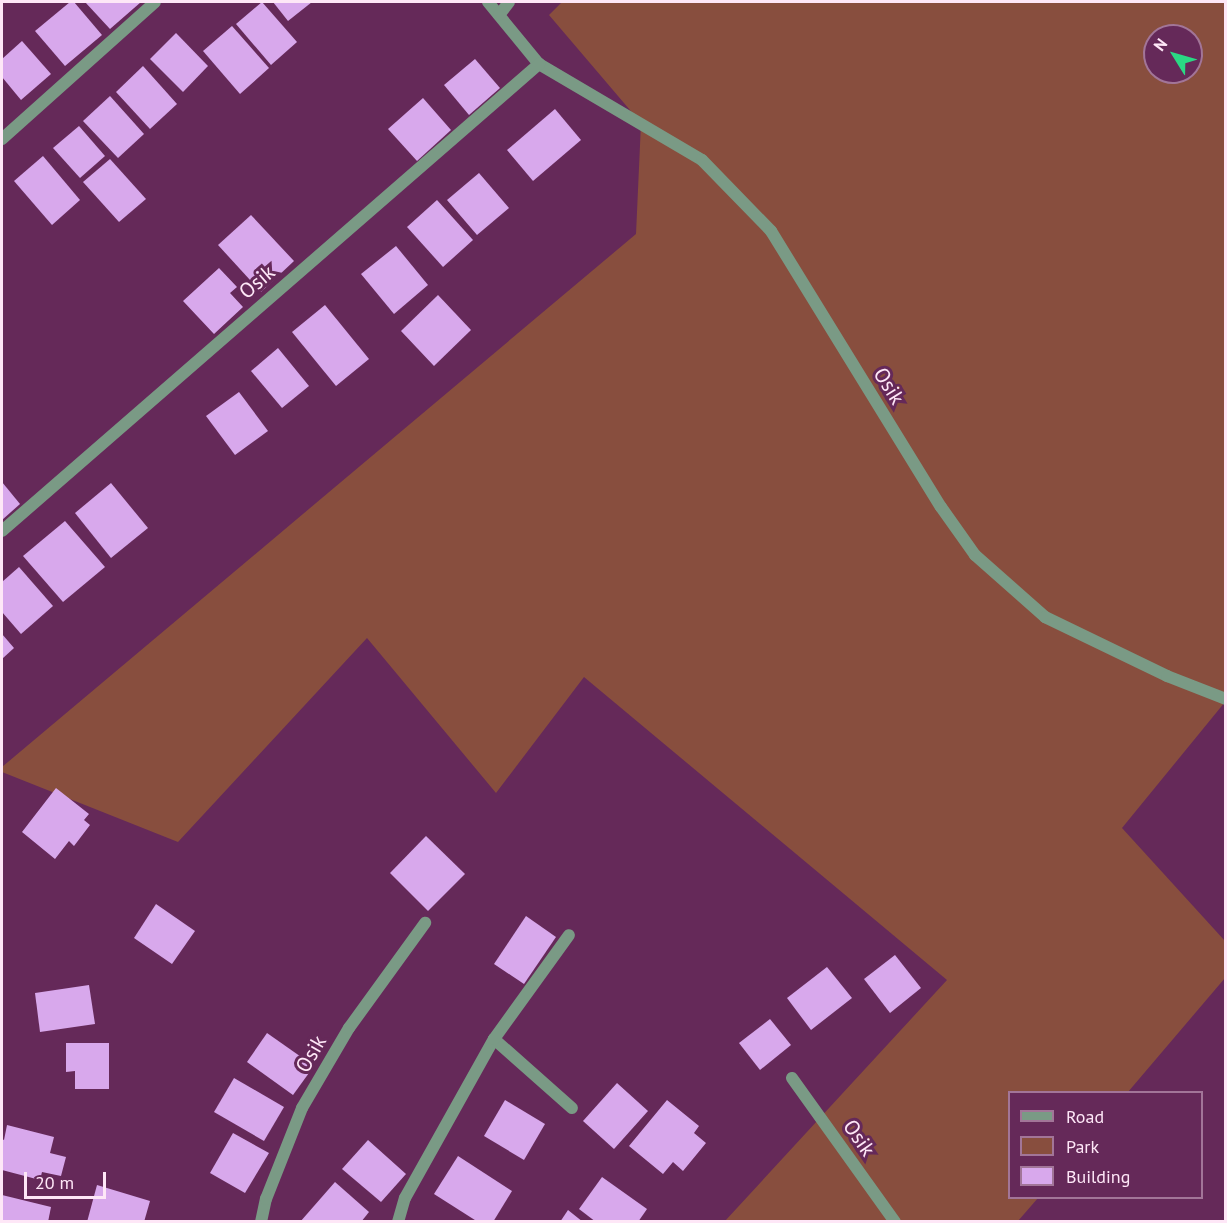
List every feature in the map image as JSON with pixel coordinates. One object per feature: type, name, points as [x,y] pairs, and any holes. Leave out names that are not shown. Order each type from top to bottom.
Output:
[{"type":"street","points":[[2,139],[155,2]]},
{"type":"street","name":"Osik","points":[[488,2],[539,64],[702,160],[771,231],[941,507],[975,555],[1045,617],[1167,676],[1226,699]]},
{"type":"street","points":[[499,15],[509,2]]},
{"type":"street","name":"Osik","points":[[2,531],[539,64]]},
{"type":"street","name":"Osik","points":[[261,1221],[266,1199],[302,1108],[349,1028],[425,923]]},
{"type":"street","points":[[398,1221],[405,1198],[494,1039],[569,935]]},
{"type":"street","points":[[494,1039],[572,1108]]},
{"type":"street","name":"Osik","points":[[792,1078],[895,1221]]},
{"type":"green space","points":[[562,2],[1225,2],[1225,702],[1122,828],[1225,941],[1225,978],[1129,1091],[1008,1091],[1008,1199],[1037,1199],[1018,1221],[725,1221],[947,980],[584,677],[496,793],[367,638],[178,842],[2,772],[2,767],[636,234],[641,123],[549,15]]},
{"type":"building","points":[[70,2],[74,2],[102,35],[65,66],[35,31]]},
{"type":"building","points":[[85,2],[141,2],[110,29]]},
{"type":"building","points":[[262,2],[297,42],[271,65],[236,24]]},
{"type":"building","points":[[273,2],[312,2],[288,21]]},
{"type":"building","points":[[232,26],[269,68],[240,94],[203,51]]},
{"type":"building","points":[[176,33],[208,66],[183,92],[150,59]]},
{"type":"building","points":[[22,41],[51,74],[21,100],[2,77],[2,59]]},
{"type":"building","points":[[475,59],[500,88],[469,115],[444,85]]},
{"type":"building","points":[[143,66],[177,104],[150,129],[116,92]]},
{"type":"building","points":[[110,96],[144,134],[118,158],[83,121]]},
{"type":"building","points":[[423,98],[451,130],[417,161],[388,129]]},
{"type":"building","points":[[555,109],[581,140],[533,181],[507,150]]},
{"type":"building","points":[[79,126],[105,156],[80,178],[53,148]]},
{"type":"building","points":[[43,156],[80,200],[52,225],[14,181]]},
{"type":"building","points":[[110,159],[146,199],[119,222],[83,182]]},
{"type":"building","points":[[479,173],[509,208],[477,235],[447,200]]},
{"type":"building","points":[[437,200],[473,240],[443,267],[407,227]]},
{"type":"building","points":[[251,215],[294,261],[261,292],[218,245]]},
{"type":"building","points":[[396,246],[428,285],[394,314],[361,274]]},
{"type":"building","points":[[219,268],[237,287],[230,293],[243,307],[214,334],[183,301]]},
{"type":"building","points":[[438,295],[471,330],[434,366],[401,331]]},
{"type":"building","points":[[325,305],[369,359],[336,386],[292,332]]},
{"type":"building","points":[[278,348],[309,386],[282,408],[251,371]]},
{"type":"building","points":[[239,392],[268,431],[235,455],[206,416]]},
{"type":"building","points":[[2,482],[20,504],[2,520]]},
{"type":"building","points":[[111,483],[148,528],[111,558],[75,513]]},
{"type":"building","points":[[65,521],[105,567],[63,602],[23,556]]},
{"type":"building","points":[[19,567],[53,606],[21,634],[2,612],[2,582]]},
{"type":"building","points":[[2,634],[14,648],[2,659]]},
{"type":"building","points":[[56,788],[89,814],[84,820],[90,825],[74,846],[69,841],[55,859],[22,832]]},
{"type":"building","points":[[426,836],[465,874],[428,911],[390,873]]},
{"type":"building","points":[[156,904],[195,931],[172,964],[134,938]]},
{"type":"building","points":[[526,916],[556,937],[524,984],[494,964]]},
{"type":"building","points":[[895,955],[921,988],[890,1013],[864,979]]},
{"type":"building","points":[[827,967],[852,998],[811,1030],[787,998]]},
{"type":"building","points":[[89,985],[95,1024],[40,1032],[35,993]]},
{"type":"building","points":[[770,1019],[791,1045],[760,1070],[739,1043]]},
{"type":"building","points":[[267,1033],[314,1066],[293,1095],[247,1062]]},
{"type":"building","points":[[66,1043],[109,1043],[109,1089],[75,1089],[75,1071],[66,1072]]},
{"type":"building","points":[[234,1078],[284,1107],[264,1141],[214,1112]]},
{"type":"building","points":[[617,1083],[648,1111],[614,1149],[583,1121]]},
{"type":"building","points":[[505,1100],[545,1124],[524,1160],[484,1136]]},
{"type":"building","points":[[667,1100],[699,1126],[694,1133],[706,1143],[683,1171],[673,1162],[663,1174],[629,1146]]},
{"type":"building","points":[[7,1125],[54,1137],[50,1153],[66,1157],[61,1176],[42,1172],[40,1180],[2,1170],[2,1139],[4,1140]]},
{"type":"building","points":[[233,1133],[269,1153],[245,1193],[210,1173]]},
{"type":"building","points":[[368,1140],[406,1174],[381,1202],[342,1169]]},
{"type":"building","points":[[458,1156],[512,1191],[493,1222],[478,1222],[434,1194]]},
{"type":"building","points":[[602,1177],[647,1209],[638,1222],[596,1222],[579,1209]]},
{"type":"building","points":[[335,1182],[369,1212],[361,1222],[300,1222]]},
{"type":"building","points":[[97,1185],[150,1201],[144,1222],[87,1222]]},
{"type":"building","points":[[2,1195],[51,1207],[48,1222],[2,1222]]},
{"type":"building","points":[[568,1210],[583,1222],[560,1222]]}]
